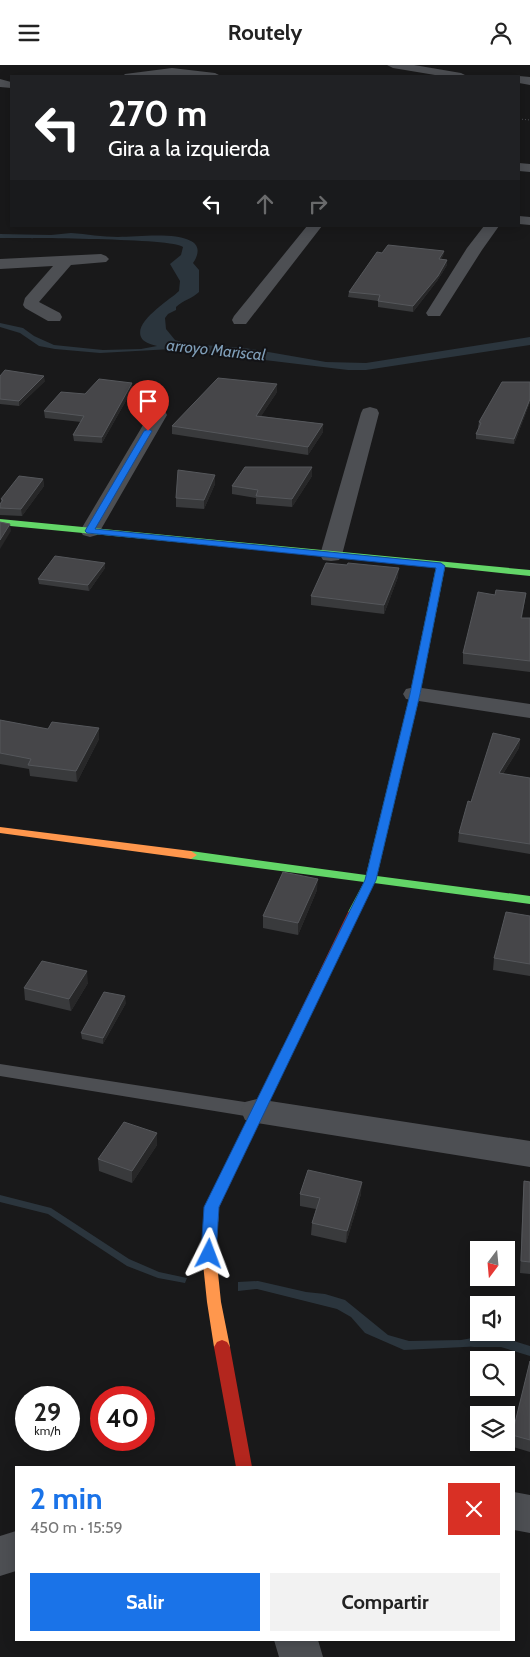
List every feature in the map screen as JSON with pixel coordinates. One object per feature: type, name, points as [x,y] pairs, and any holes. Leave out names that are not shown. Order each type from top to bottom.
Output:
[{"type":"street","points":[[393,65],[443,75]]},
{"type":"street","points":[[449,75],[458,65]]},
{"type":"street","points":[[135,75],[158,71],[207,75]]},
{"type":"street","points":[[240,320],[314,227]]},
{"type":"street","points":[[434,313],[491,227]]},
{"type":"street","points":[[0,264],[100,259]]},
{"type":"street","points":[[54,317],[31,305],[31,301],[67,260]]},
{"type":"street","points":[[331,555],[370,413]]},
{"type":"street","points":[[90,531],[158,415]]},
{"type":"street","points":[[0,523],[530,573]]},
{"type":"street","points":[[244,1466],[214,1302],[209,1254],[212,1207],[370,880],[415,694],[441,566]]},
{"type":"street","points":[[415,694],[530,711]]},
{"type":"street","points":[[0,830],[530,900]]},
{"type":"street","points":[[257,1111],[530,1153]]},
{"type":"street","points":[[515,1511],[530,1514]]},
{"type":"street","points":[[0,1556],[15,1551]]},
{"type":"street","points":[[296,1641],[302,1657]]},
{"type":"lane","points":[[0,1070],[257,1111]]},
{"type":"water","name":"arroyo Mariscal","points":[[71,233],[112,237],[165,236],[184,238],[194,243],[198,251],[193,263],[199,270],[199,292],[176,307],[176,310],[165,318],[166,329],[175,340],[188,344],[245,348],[326,362],[366,363],[530,337],[530,345],[366,370],[348,370],[172,349],[100,353],[55,349],[39,346],[20,333],[0,327],[0,323],[23,328],[34,336],[54,345],[103,350],[141,349],[157,346],[143,340],[140,334],[141,327],[152,313],[179,291],[180,281],[170,264],[181,255],[183,247],[174,244],[128,240],[0,238],[0,234],[51,235]]},
{"type":"water","points":[[0,1195],[51,1208],[129,1259],[159,1272],[187,1278],[185,1283],[158,1278],[127,1266],[48,1214],[0,1202]]},
{"type":"water","points":[[258,1281],[306,1292],[325,1294],[345,1300],[388,1335],[409,1341],[470,1338],[470,1341],[484,1341],[484,1346],[404,1350],[365,1333],[351,1317],[337,1309],[257,1289],[238,1291],[238,1282]]},
{"type":"building","points":[[388,245],[444,251],[439,259],[447,260],[438,276],[413,306],[378,301],[380,295],[349,292],[377,252],[382,253]]},
{"type":"building","points":[[5,370],[44,376],[19,401],[0,399],[0,376]]},
{"type":"building","points":[[218,378],[277,384],[256,416],[323,424],[308,447],[172,426]]},
{"type":"building","points":[[99,379],[132,383],[102,437],[73,435],[84,416],[44,411],[61,392],[85,394]]},
{"type":"building","points":[[502,382],[530,382],[530,399],[514,439],[476,434],[481,423],[479,422]]},
{"type":"building","points":[[245,467],[312,467],[292,499],[256,496],[258,490],[232,486]]},
{"type":"building","points":[[178,470],[215,475],[204,500],[176,498]]},
{"type":"building","points":[[19,476],[43,479],[21,509],[0,508],[3,500],[1,499]]},
{"type":"building","points":[[0,522],[10,524],[0,540]]},
{"type":"building","points":[[55,556],[105,563],[88,585],[38,579]]},
{"type":"building","points":[[326,563],[347,565],[348,563],[399,568],[384,605],[311,596]]},
{"type":"building","points":[[496,590],[526,593],[521,618],[530,618],[530,661],[463,653],[478,592],[495,595]]},
{"type":"building","points":[[0,720],[48,729],[52,722],[99,728],[76,771],[28,765],[31,759],[0,753]]},
{"type":"building","points":[[493,733],[520,739],[499,773],[530,778],[530,844],[459,833],[468,801],[471,802]]},
{"type":"building","points":[[283,872],[318,879],[298,923],[263,916]]},
{"type":"building","points":[[506,912],[530,916],[530,964],[494,958]]},
{"type":"building","points":[[42,961],[87,971],[69,999],[24,988]]},
{"type":"building","points":[[104,992],[125,996],[103,1038],[81,1033]]},
{"type":"building","points":[[124,1122],[157,1133],[132,1171],[98,1159]]},
{"type":"building","points":[[308,1170],[362,1182],[347,1231],[312,1223],[320,1198],[300,1194]]},
{"type":"building","points":[[524,1181],[530,1182],[530,1262],[521,1261]]},
{"type":"building","points":[[530,1361],[530,1440],[515,1436],[515,1423]]},
{"type":"waterway","points":[[474,1342],[501,1342],[530,1351]]},
{"type":"traffic: fast","points":[[0,522],[530,573]]},
{"type":"traffic: fast","points":[[354,912],[370,880],[415,694],[441,566]]},
{"type":"traffic: fast","points":[[191,855],[530,900]]},
{"type":"traffic: slow","points":[[0,830],[191,855]]},
{"type":"traffic: slow","points":[[222,1347],[214,1302],[209,1254],[212,1207],[287,1051]]},
{"type":"traffic: jam","points":[[287,1051],[354,912]]},
{"type":"traffic: jam","points":[[222,1347],[244,1466]]},
{"type":"route","points":[[148,431],[90,531],[441,566],[415,694],[370,880],[212,1207],[209,1254]]}]
